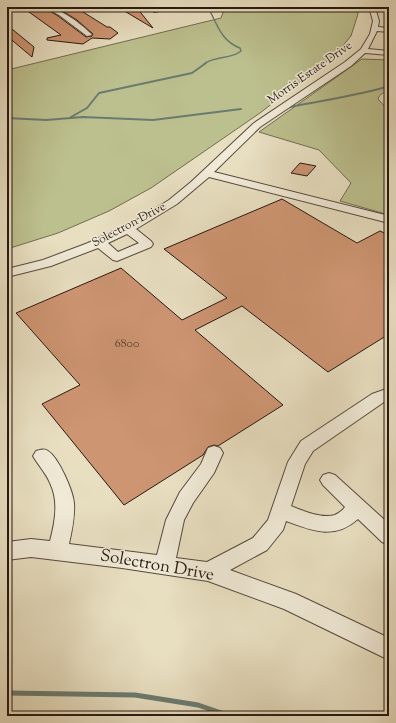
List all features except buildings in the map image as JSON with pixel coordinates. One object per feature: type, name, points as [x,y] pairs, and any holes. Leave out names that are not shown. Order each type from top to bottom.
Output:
[{"type":"street","points":[[47,7],[61,14],[89,35]]},
{"type":"street","points":[[372,7],[376,21],[374,29],[389,30]]},
{"type":"street","name":"Morris Estate Drive","points":[[270,115],[348,64],[362,51],[374,34],[374,29]]},
{"type":"street","points":[[362,51],[389,53]]},
{"type":"street","name":"Solectron Drive","points":[[7,273],[47,263],[128,229],[172,202],[270,115]]},
{"type":"street","points":[[206,173],[389,220]]},
{"type":"street","points":[[99,242],[117,257],[147,244],[128,229]]},
{"type":"street","points":[[208,572],[260,544],[276,524],[297,462],[306,446],[378,398],[389,394]]},
{"type":"street","points":[[165,565],[175,520],[186,498],[208,468],[214,453]]},
{"type":"street","points":[[42,456],[58,478],[64,493],[66,510],[57,551]]},
{"type":"street","points":[[329,480],[389,536]]},
{"type":"street","points":[[281,511],[310,520],[325,523],[336,523],[346,518],[359,507]]},
{"type":"street","name":"Solectron Drive","points":[[7,551],[31,548],[208,572],[289,601],[389,649]]},
{"type":"green space","points":[[225,7],[357,7],[358,14],[351,36],[336,54],[260,113],[151,188],[109,211],[58,233],[7,249],[7,70],[221,18]]},
{"type":"green space","points":[[362,59],[389,60],[389,91],[381,94],[378,99],[389,111],[389,215],[340,201],[351,183],[319,150],[259,132]]},
{"type":"waterway","points":[[204,64],[213,59],[232,56],[241,51],[240,48],[228,41],[220,31],[208,7]]},
{"type":"waterway","points":[[210,11],[253,11],[278,7]]},
{"type":"waterway","points":[[71,117],[87,108],[99,93],[192,73],[206,63]]},
{"type":"waterway","points":[[290,107],[389,86]]},
{"type":"waterway","points":[[7,118],[46,120],[83,117],[153,120],[241,109]]},
{"type":"waterway","points":[[7,693],[135,695],[198,705],[230,716]]}]
